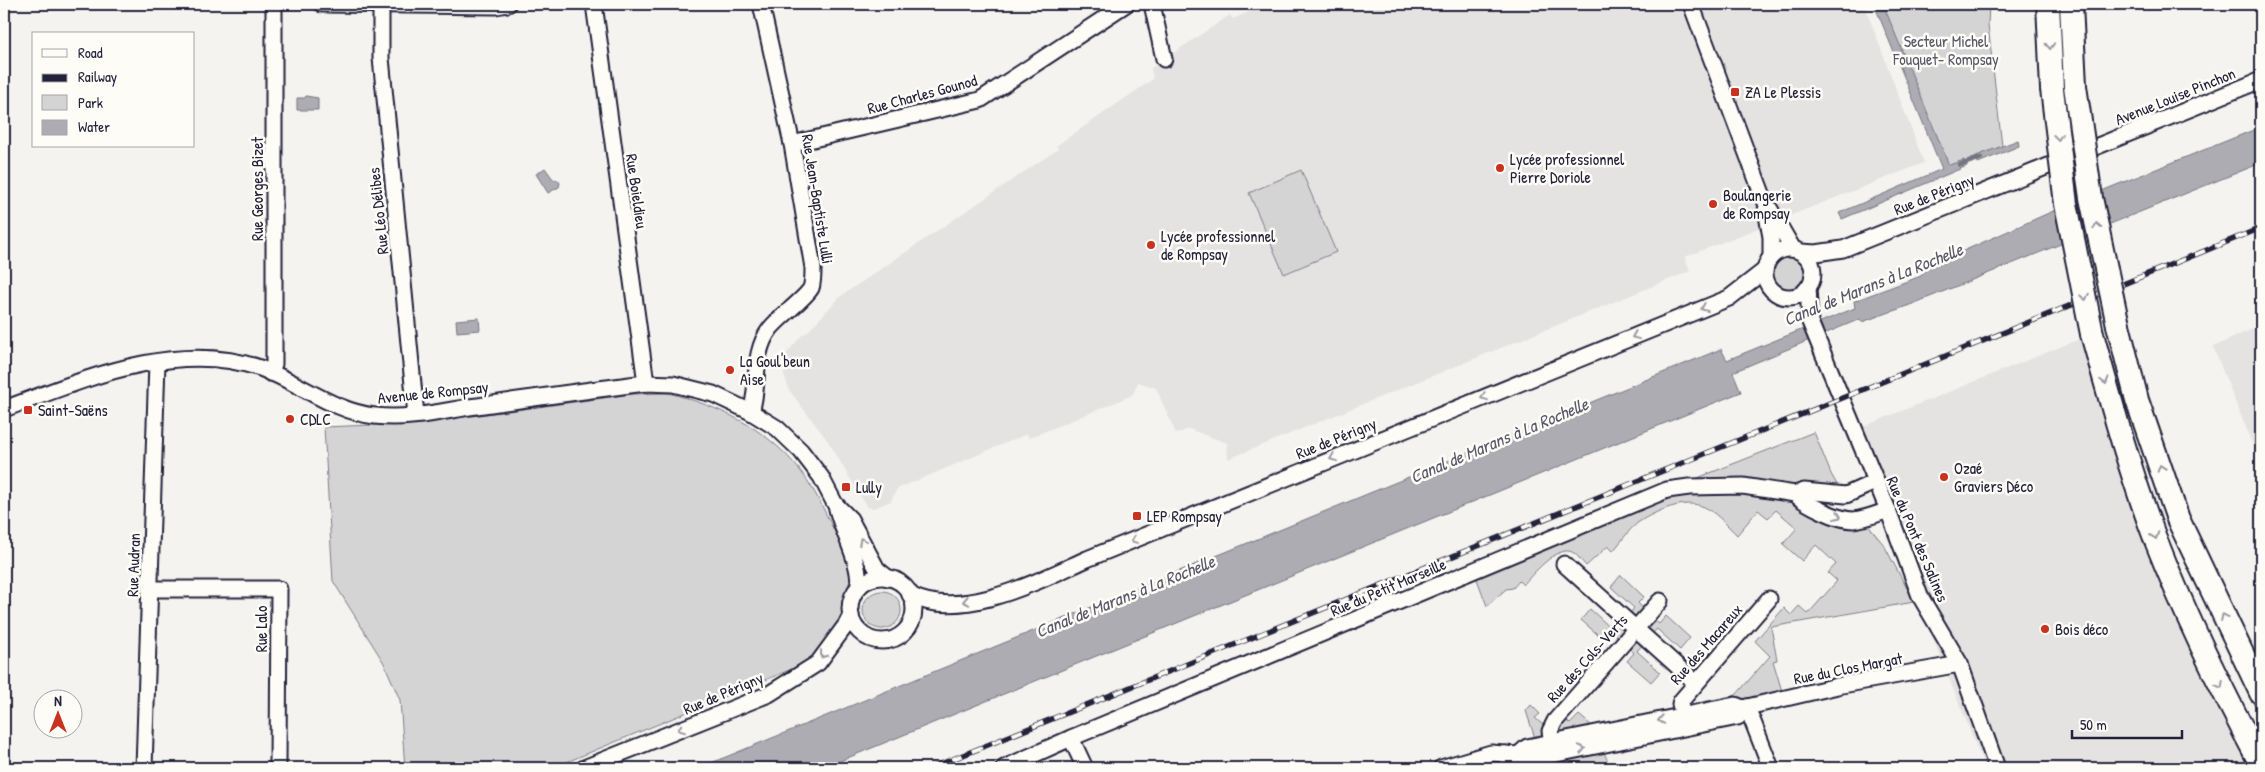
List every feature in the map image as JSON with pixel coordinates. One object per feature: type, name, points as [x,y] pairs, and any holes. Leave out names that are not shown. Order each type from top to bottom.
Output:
[{"type":"highway","points":[[2048,4],[2052,89],[2066,204],[2092,334],[2113,408],[2155,537],[2217,680],[2261,764]]},
{"type":"highway","points":[[2071,4],[2075,86],[2091,198],[2118,325],[2137,400],[2178,519],[2261,693]]},
{"type":"street","name":"Rue Georges Bizet","points":[[270,373],[274,364],[274,4]]},
{"type":"street","points":[[322,4],[496,6],[508,4]]},
{"type":"street","name":"Rue Boieldieu","points":[[594,4],[646,383]]},
{"type":"street","name":"Rue Jean-Baptiste Lulli","points":[[751,412],[755,370],[760,348],[770,330],[811,288],[814,268],[792,144],[761,4]]},
{"type":"street","name":"Rue Charles Gounod","points":[[792,144],[980,100],[1126,4]]},
{"type":"street","points":[[1152,4],[1164,59]]},
{"type":"street","points":[[1691,4],[1764,199],[1771,237],[1768,286],[1780,296],[1796,296],[1808,287],[1813,272],[1807,258],[1797,251],[1764,199]]},
{"type":"street","name":"Rue Léo Délibes","points":[[381,5],[381,58],[416,415]]},
{"type":"street","name":"Avenue Louise Pinchon","points":[[2039,171],[2261,80]]},
{"type":"street","name":"Rue de Périgny","points":[[1797,251],[1816,253],[1842,250],[2039,171]]},
{"type":"street","name":"Rue de Périgny","points":[[1813,272],[1842,250]]},
{"type":"street","points":[[1768,264],[1778,252],[1797,251]]},
{"type":"street","name":"Rue de Périgny","points":[[910,595],[922,601],[950,605],[1014,592],[1096,555],[1729,298],[1768,264]]},
{"type":"street","name":"Rue du Pont des Salines","points":[[1808,287],[1810,322],[1888,510],[1920,596],[1960,664],[1997,768]]},
{"type":"street","name":"Rue du Pont des Salines","points":[[1788,297],[1810,322]]},
{"type":"street","name":"Avenue de Rompsay","points":[[4,409],[89,377],[157,362],[211,358],[235,361],[270,373],[355,412],[374,416],[416,415],[646,383],[673,384],[689,387],[712,394],[751,412],[777,428],[801,451],[821,477],[836,504],[850,519],[877,569],[888,578]]},
{"type":"street","name":"Rue Audran","points":[[144,768],[157,362]]},
{"type":"street","name":"Rue du Petit Marseille","points":[[1004,768],[1071,738],[1667,490],[1689,487],[1743,486],[1795,494],[1804,491],[1846,495],[1876,482]]},
{"type":"street","name":"Rue du Petit Marseille","points":[[1795,494],[1803,502],[1847,520],[1864,518],[1888,510]]},
{"type":"street","name":"Avenue de Rompsay","points":[[836,504],[840,522],[857,567],[859,587]]},
{"type":"street","points":[[1564,564],[1696,684]]},
{"type":"street","points":[[888,578],[901,584],[910,595],[914,612],[912,621],[907,629],[895,638],[879,641],[864,635],[858,630],[851,615],[852,600],[859,587],[872,579],[888,578]]},
{"type":"street","name":"Rue Lalo","points":[[150,589],[279,589],[278,768]]},
{"type":"street","name":"Rue des Macareux","points":[[1684,722],[1681,701],[1769,599]]},
{"type":"street","name":"Rue des Cols-Verts","points":[[1552,742],[1550,731],[1555,721],[1660,601]]},
{"type":"street","name":"Rue de Périgny","points":[[584,768],[769,694],[818,663],[846,625],[851,615]]},
{"type":"street","name":"Rue du Clos Margat","points":[[1441,768],[1491,753],[1512,759],[1532,759],[1684,722],[1735,705],[1745,707],[1842,685],[1960,664]]},
{"type":"street","points":[[1745,707],[1771,768]]},
{"type":"street","name":"Rue du Clos Margat","points":[[1512,759],[1527,747],[1684,722]]},
{"type":"street","points":[[1071,738],[1085,768]]},
{"type":"shaded area","points":[[1266,4],[1864,4],[1924,163],[1685,257],[1690,271],[1228,459],[1227,443],[1189,429],[1176,434],[1156,388],[1138,382],[1133,394],[1128,397],[1029,438],[1027,434],[897,489],[891,501],[874,508],[867,507],[828,441],[789,390],[784,374],[787,353],[841,296],[1058,149],[1056,146],[1153,79],[1151,68],[1230,15],[1233,19]]},
{"type":"shaded area","points":[[2261,325],[2261,465],[2213,347]]},
{"type":"shaded area","points":[[2087,336],[2252,768],[1985,768],[1850,432]]},
{"type":"green space","name":"Secteur Michel Fouquet- Rompsay","points":[[1879,4],[1989,4],[1988,25],[2002,146],[1947,170]]},
{"type":"green space","points":[[1301,170],[1336,252],[1284,274],[1249,193]]},
{"type":"green space","points":[[1789,253],[1802,259],[1808,272],[1802,285],[1789,291],[1776,285],[1770,272],[1776,259]]},
{"type":"green space","points":[[668,393],[705,404],[739,420],[771,441],[798,468],[820,501],[851,565],[852,575],[843,599],[843,619],[815,656],[799,666],[552,768],[405,768],[400,700],[384,663],[333,581],[324,427],[421,423],[633,394]]},
{"type":"green space","points":[[1814,432],[1831,474],[1840,490],[1796,494],[1866,523],[1884,545],[1914,602],[1771,627],[1777,660],[1773,661],[1784,698],[1601,746],[1611,768],[1512,768],[1537,744],[1526,711],[1531,705],[1540,714],[1535,718],[1550,731],[1560,715],[1570,724],[1579,715],[1599,732],[1682,716],[1688,705],[1736,695],[1770,656],[1755,641],[1784,608],[1791,615],[1799,606],[1808,614],[1837,581],[1828,573],[1836,564],[1816,545],[1802,561],[1783,544],[1797,528],[1776,510],[1768,518],[1758,510],[1737,535],[1712,511],[1692,504],[1684,504],[1657,512],[1642,520],[1630,530],[1613,551],[1608,546],[1586,566],[1572,552],[1559,553],[1545,562],[1523,585],[1519,581],[1513,588],[1506,589],[1487,606],[1474,571],[1667,490]]},
{"type":"green space","points":[[1621,575],[1644,597],[1638,603],[1646,612],[1635,619],[1628,616],[1634,608],[1611,587]]},
{"type":"green space","points":[[882,591],[895,597],[901,610],[895,623],[882,629],[869,623],[863,610],[869,597]]},
{"type":"green space","points":[[1590,609],[1614,631],[1620,625],[1624,627],[1620,639],[1612,632],[1604,640],[1581,620]]},
{"type":"green space","points":[[1666,616],[1690,638],[1680,650],[1657,629],[1650,636],[1647,625],[1652,618],[1659,624]]},
{"type":"green space","points":[[1634,640],[1643,644],[1637,651],[1660,672],[1651,682],[1627,661],[1634,653],[1627,646]]},
{"type":"water","points":[[1874,4],[1883,4],[1949,165],[1964,160],[1967,166],[1842,219],[1839,213],[1942,169]]},
{"type":"water","points":[[306,96],[318,98],[318,110],[297,110],[297,98],[305,98]]},
{"type":"water","name":"Canal de Marans à La Rochelle","points":[[2261,127],[2261,163],[1910,305],[1862,322],[1860,319],[1733,372],[1741,392],[823,768],[699,768],[1721,349],[1727,360],[1855,308],[1854,301],[1921,276],[1925,268],[2069,204]]},
{"type":"water","points":[[2018,140],[2019,146],[1978,163],[1976,156]]},
{"type":"water","points":[[545,168],[553,179],[558,180],[560,183],[559,187],[548,193],[536,174]]},
{"type":"water","points":[[479,318],[480,330],[457,332],[456,320]]},
{"type":"waterway","points":[[1960,165],[1981,158]]},
{"type":"railway","points":[[931,768],[2261,228]]},
{"type":"place","name":"ZA Le Plessis","points":[[1735,92]]},
{"type":"place","name":"Lycée professionnel Pierre Doriole","points":[[1500,168]]},
{"type":"place","name":"Boulangerie de Rompsay","points":[[1713,204]]},
{"type":"place","name":"Lycée professionnel de Rompsay","points":[[1151,245]]},
{"type":"place","name":"La Goul'beun Aise","points":[[730,370]]},
{"type":"place","name":"Saint-Saëns","points":[[28,410]]},
{"type":"place","name":"CDLC","points":[[290,419]]},
{"type":"place","name":"Ozaé Graviers Déco","points":[[1944,477]]},
{"type":"place","name":"Lully","points":[[846,487]]},
{"type":"place","name":"LEP Rompsay","points":[[1137,516]]},
{"type":"place","name":"Bois déco","points":[[2045,629]]}]
